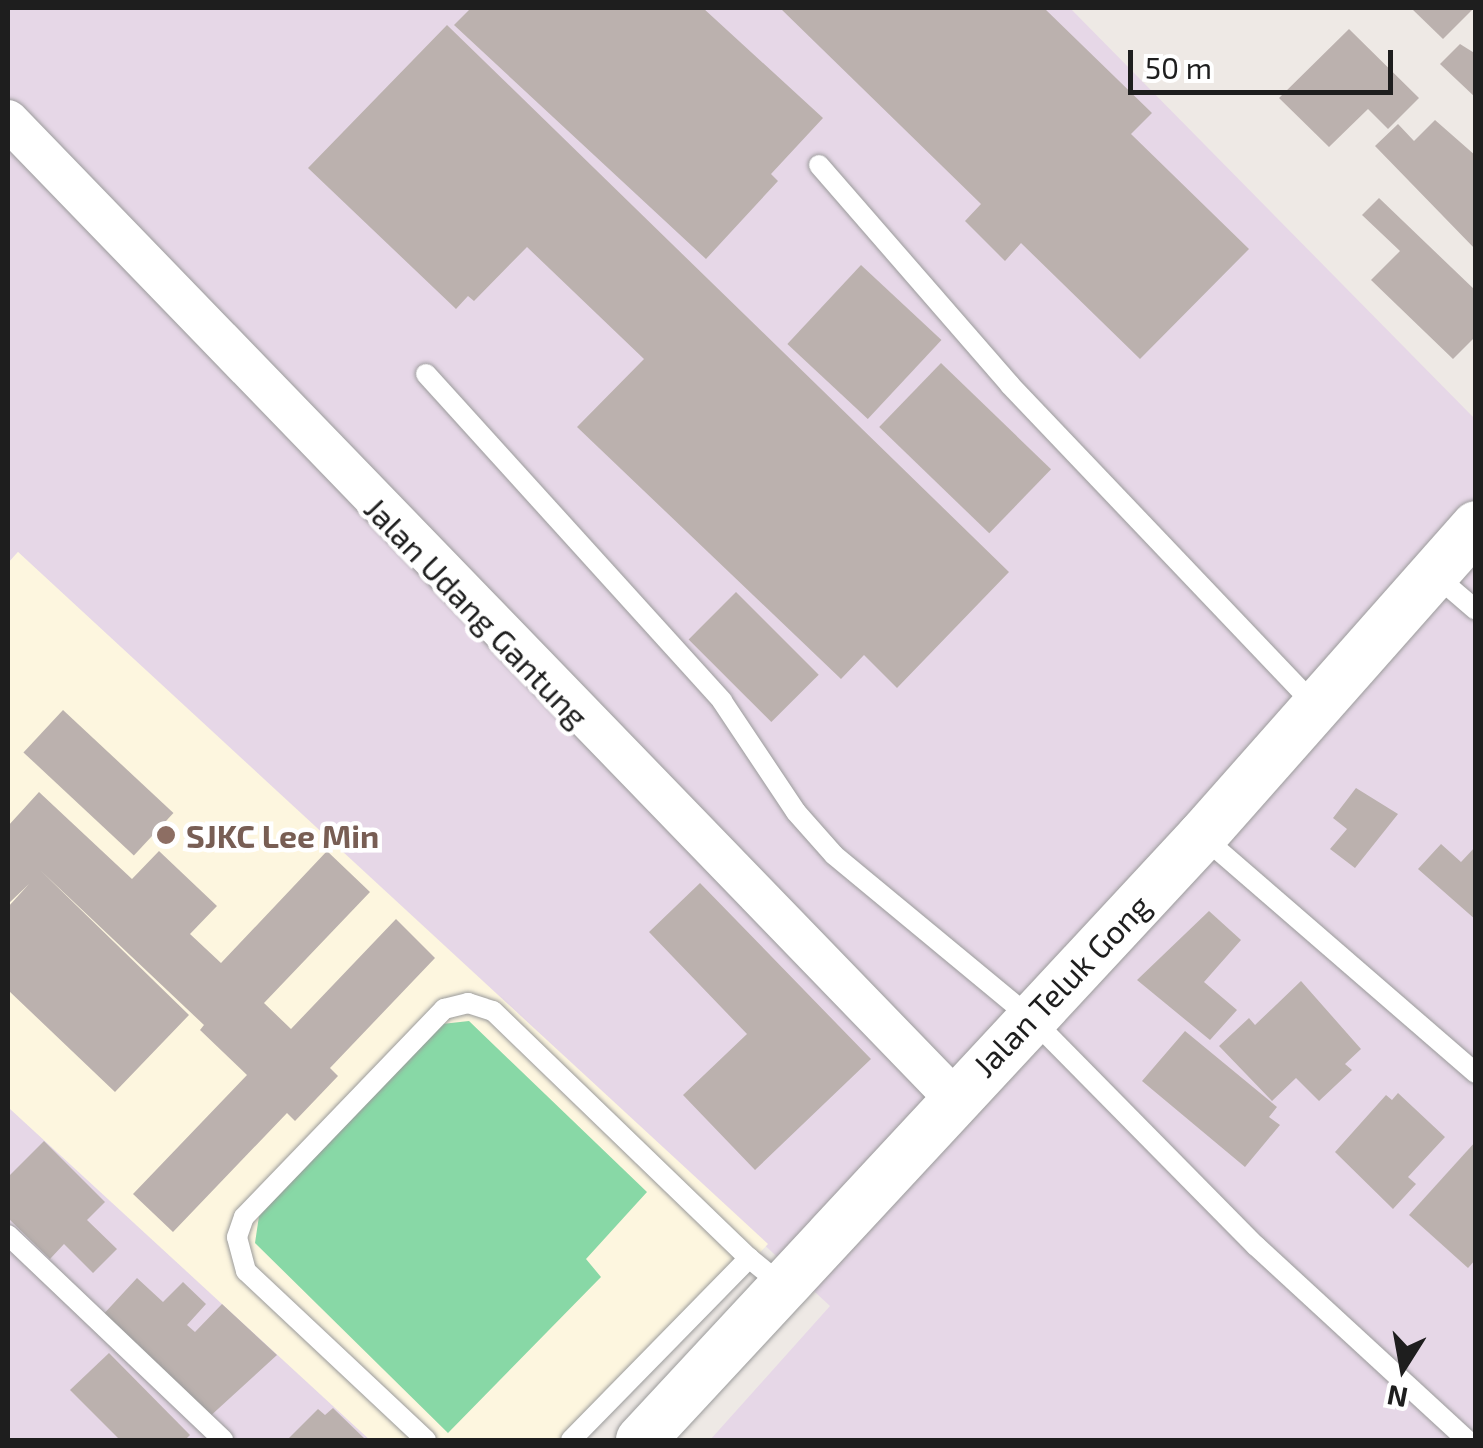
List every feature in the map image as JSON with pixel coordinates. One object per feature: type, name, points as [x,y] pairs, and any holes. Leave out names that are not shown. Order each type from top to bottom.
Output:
[{"type":"street","name":"Jalan Udang Gantung","points":[[8,120],[953,1098]]},
{"type":"street","name":"Jalan Teluk Gong","points":[[641,1440],[766,1271],[953,1098],[1032,1019],[1202,836],[1476,526]]},
{"type":"lane","points":[[818,166],[1010,386],[1315,705]]},
{"type":"lane","points":[[426,374],[722,701],[796,812],[834,855],[1032,1019],[1256,1246],[1468,1440]]},
{"type":"lane","points":[[1432,573],[1476,610]]},
{"type":"lane","points":[[1202,836],[1476,1074]]},
{"type":"lane","points":[[426,1440],[246,1271],[237,1238],[244,1217],[444,1009],[468,1003],[493,1011],[766,1271],[571,1440]]},
{"type":"lane","points":[[8,1235],[223,1440]]},
{"type":"shaded area","points":[[8,8],[1070,8],[1475,419],[1475,1440],[710,1440],[830,1306],[18,552],[8,563]]},
{"type":"shaded area","name":"SJKC Lee Min","points":[[18,552],[768,1244],[581,1440],[370,1440],[8,1107],[8,563]]},
{"type":"shaded area","points":[[8,1107],[370,1440],[8,1440]]},
{"type":"green space","points":[[469,1021],[647,1192],[586,1259],[601,1277],[448,1433],[255,1243],[259,1216],[442,1024]]},
{"type":"building","points":[[471,8],[703,8],[823,118],[771,174],[778,181],[706,259],[454,25]]},
{"type":"building","points":[[780,8],[1044,8],[1152,113],[1131,134],[1249,249],[1140,359],[1021,243],[1005,261],[965,221],[981,204]]},
{"type":"building","points":[[1411,8],[1474,8],[1443,39]]},
{"type":"building","points":[[447,25],[1009,572],[897,688],[864,655],[841,679],[577,427],[644,359],[527,247],[474,301],[468,296],[456,309],[308,168]]},
{"type":"building","points":[[1349,29],[1419,98],[1388,129],[1368,109],[1329,147],[1279,98]]},
{"type":"building","points":[[1460,44],[1476,54],[1476,98],[1440,64]]},
{"type":"building","points":[[1435,120],[1476,156],[1476,250],[1375,146],[1398,124],[1414,141]]},
{"type":"building","points":[[1379,198],[1476,291],[1476,336],[1453,359],[1371,280],[1400,251],[1362,215]]},
{"type":"building","points":[[861,265],[941,340],[868,419],[787,344]]},
{"type":"building","points":[[941,363],[1051,469],[989,533],[879,427]]},
{"type":"building","points":[[736,592],[819,675],[771,722],[689,639]]},
{"type":"building","points":[[63,710],[173,813],[134,855],[23,752]]},
{"type":"building","points":[[1356,788],[1398,814],[1355,868],[1330,849],[1347,829],[1333,818]]},
{"type":"building","points":[[39,792],[132,879],[159,851],[217,906],[190,934],[221,963],[327,851],[370,892],[264,1003],[291,1029],[396,919],[435,958],[330,1068],[338,1076],[295,1121],[287,1113],[173,1232],[133,1194],[247,1075],[200,1030],[204,1025],[40,870],[189,1015],[115,1092],[8,990],[8,907],[29,884],[8,904],[8,826]]},
{"type":"building","points":[[1441,844],[1461,862],[1476,846],[1476,920],[1418,869]]},
{"type":"building","points":[[700,883],[871,1059],[755,1170],[683,1095],[747,1034],[649,932]]},
{"type":"building","points":[[1209,911],[1241,940],[1204,982],[1237,1010],[1210,1040],[1137,980]]},
{"type":"building","points":[[1301,981],[1361,1049],[1345,1064],[1352,1070],[1319,1101],[1296,1078],[1272,1101],[1219,1046],[1249,1018],[1255,1025]]},
{"type":"building","points":[[1185,1031],[1277,1107],[1269,1117],[1280,1125],[1245,1167],[1142,1081]]},
{"type":"building","points":[[1398,1093],[1445,1137],[1408,1177],[1416,1184],[1393,1209],[1335,1152],[1386,1095],[1392,1100]]},
{"type":"building","points":[[44,1141],[105,1202],[87,1220],[117,1249],[93,1273],[64,1244],[50,1259],[8,1218],[8,1177]]},
{"type":"building","points":[[1476,1141],[1476,1259],[1468,1268],[1409,1215]]},
{"type":"building","points":[[137,1278],[163,1302],[183,1282],[206,1304],[187,1325],[195,1332],[222,1304],[277,1355],[207,1419],[100,1318]]},
{"type":"building","points":[[109,1353],[190,1435],[185,1440],[120,1440],[70,1390]]},
{"type":"building","points":[[333,1408],[366,1440],[287,1440],[318,1409],[325,1415]]},
{"type":"place","name":"SJKC Lee Min","points":[[166,835]]}]
